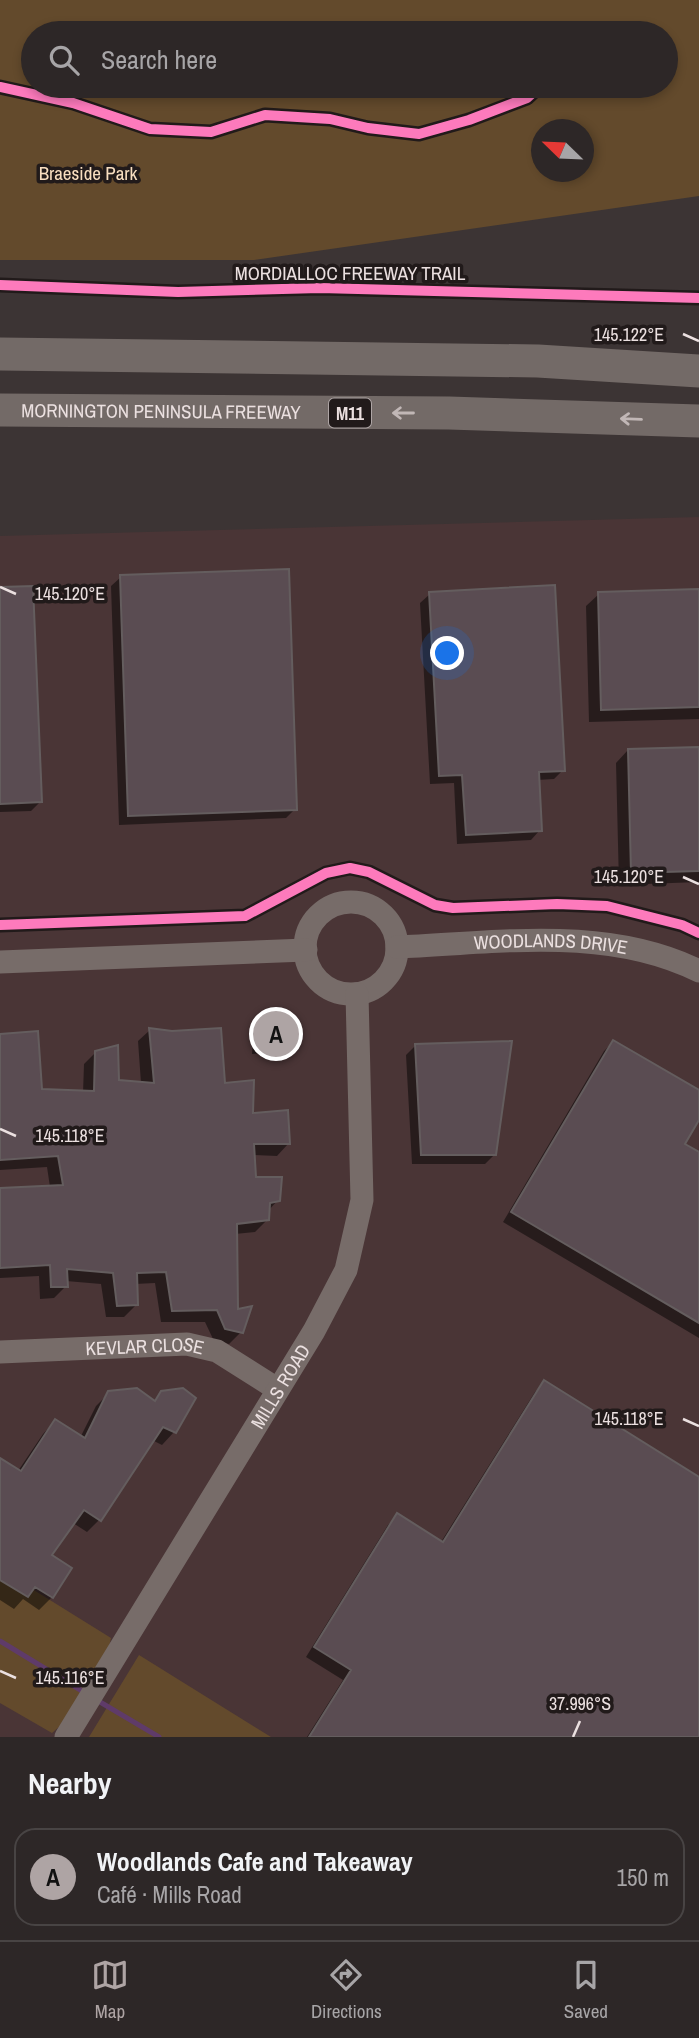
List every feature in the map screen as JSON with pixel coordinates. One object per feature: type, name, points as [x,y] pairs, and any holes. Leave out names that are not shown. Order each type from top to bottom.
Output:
[{"type":"highway","points":[[0,354],[538,361],[699,371]]},
{"type":"highway","name":"MORNINGTON PENINSULA FREEWAY","points":[[0,369],[390,366],[699,371]]},
{"type":"highway","name":"MORNINGTON PENINSULA FREEWAY","points":[[0,410],[449,413],[699,421]]},
{"type":"street","points":[[350,902],[376,910],[387,920],[395,933],[397,947],[396,959],[386,978],[369,991],[356,994],[341,994],[317,980],[310,969],[306,950],[311,925],[322,912],[350,902]]},
{"type":"street","name":"WOODLANDS DRIVE","points":[[397,947],[567,940],[619,944],[673,958],[699,971]]},
{"type":"street","points":[[0,962],[306,950]]},
{"type":"street","name":"MILLS ROAD","points":[[66,1737],[314,1331],[346,1270],[362,1200],[356,994]]},
{"type":"street","name":"KEVLAR CLOSE","points":[[0,1352],[187,1344],[217,1351],[277,1389]]},
{"type":"shaded area","points":[[699,517],[699,1737],[0,1737],[0,536]]},
{"type":"green space","name":"Braeside Park","points":[[0,0],[699,0],[699,196],[254,260],[0,260]]},
{"type":"green space","points":[[0,1569],[111,1638],[109,1647],[60,1726],[52,1733],[0,1703]]},
{"type":"green space","points":[[139,1655],[271,1737],[89,1737]]},
{"type":"building","points":[[289,569],[297,810],[128,816],[120,575]]},
{"type":"building","points":[[555,585],[565,771],[539,772],[542,831],[466,835],[462,775],[439,776],[429,592]]},
{"type":"building","points":[[33,586],[42,802],[0,804],[0,587]]},
{"type":"building","points":[[699,589],[699,707],[601,710],[598,592]]},
{"type":"building","points":[[699,747],[699,871],[631,873],[628,749]]},
{"type":"building","points":[[259,1019],[289,1033],[289,1047],[258,1049]]},
{"type":"building","points":[[149,1028],[172,1031],[221,1028],[225,1083],[254,1080],[253,1113],[288,1110],[290,1144],[254,1144],[256,1177],[282,1177],[280,1201],[270,1203],[269,1220],[237,1224],[238,1309],[252,1306],[243,1333],[225,1329],[217,1310],[172,1311],[166,1272],[137,1273],[138,1305],[117,1306],[113,1273],[67,1269],[68,1287],[51,1287],[50,1265],[0,1268],[0,1188],[63,1185],[58,1156],[0,1160],[0,1034],[38,1031],[42,1089],[94,1091],[95,1051],[118,1045],[119,1080],[154,1083]]},
{"type":"building","points":[[613,1040],[699,1090],[699,1120],[685,1144],[699,1152],[699,1323],[511,1212]]},
{"type":"building","points":[[512,1041],[496,1155],[421,1155],[415,1044]]},
{"type":"building","points":[[544,1380],[699,1477],[699,1737],[309,1737],[351,1670],[314,1647],[397,1513],[443,1542]]},
{"type":"building","points":[[137,1388],[155,1401],[161,1391],[183,1388],[196,1398],[176,1433],[163,1427],[101,1521],[84,1510],[52,1555],[72,1568],[53,1598],[35,1587],[28,1597],[0,1580],[0,1458],[21,1471],[55,1419],[85,1438],[108,1391]]},
{"type":"waterway","points":[[0,1641],[87,1694]]},
{"type":"waterway","points":[[95,1699],[159,1737]]},
{"type":"cycle path","points":[[0,87],[21,92]]},
{"type":"cycle path","points":[[50,98],[150,129],[211,132],[265,115],[330,119],[368,128],[419,134],[469,120],[527,98]]},
{"type":"cycle path","name":"MORDIALLOC FREEWAY TRAIL","points":[[0,285],[178,292],[320,288],[699,298]]},
{"type":"cycle path","points":[[0,925],[245,916],[326,873],[350,868],[369,872],[435,905],[453,908],[557,904],[607,906],[682,925],[699,933]]},
{"type":"place","name":"Woodlands Cafe and Takeaway","points":[[276,1034]]}]
